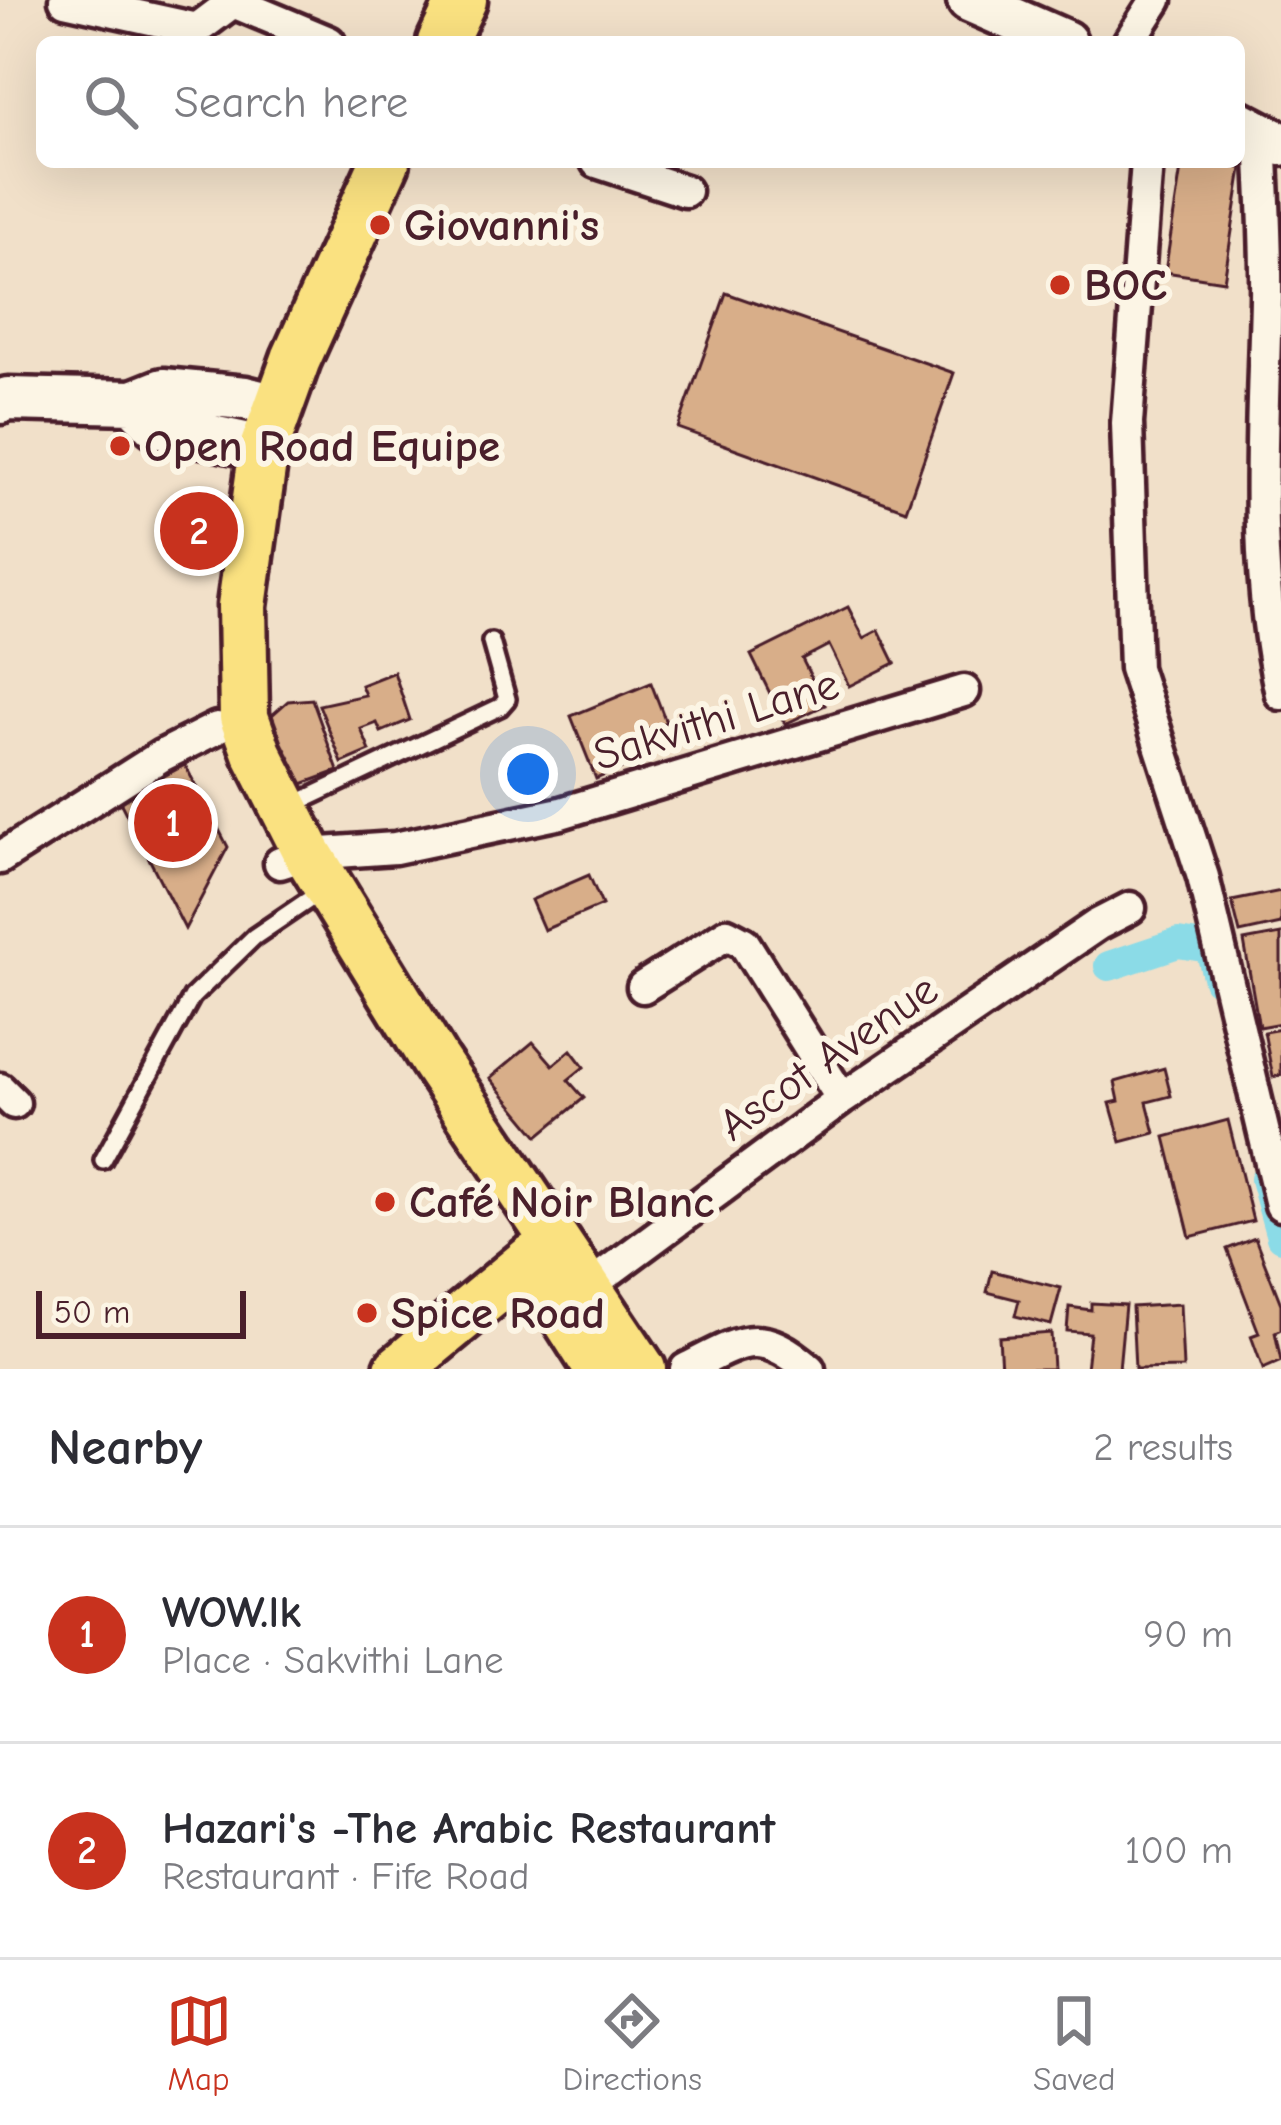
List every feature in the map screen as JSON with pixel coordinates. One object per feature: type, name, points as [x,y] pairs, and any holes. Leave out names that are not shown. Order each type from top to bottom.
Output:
[{"type":"main road","points":[[411,36],[427,0]]},
{"type":"main road","points":[[445,36],[462,0]]},
{"type":"main road","points":[[969,0],[1051,36]]},
{"type":"main road","points":[[353,168],[255,424],[209,604],[209,665],[217,728],[245,799],[434,1060],[544,1252],[598,1369]]},
{"type":"main road","points":[[298,872],[284,808],[244,717],[242,606],[255,424],[382,168]]},
{"type":"main road","points":[[3,397],[133,402],[155,425],[255,424]]},
{"type":"main road","points":[[544,1252],[585,1289],[641,1369]]},
{"type":"main road","points":[[399,1369],[544,1252]]},
{"type":"street","points":[[65,0],[197,28],[233,2],[315,36]]},
{"type":"street","points":[[1134,36],[1156,0]]},
{"type":"street","points":[[1266,130],[1260,489],[1274,662],[1281,694]]},
{"type":"street","points":[[615,168],[685,191]]},
{"type":"street","points":[[1148,168],[1127,423],[1135,668],[1203,878],[1281,1205]]},
{"type":"street","name":"Sakvithi Lane","points":[[298,872],[561,813],[964,691]]},
{"type":"street","points":[[0,858],[161,756],[217,728]]},
{"type":"street","name":"Ascot Avenue","points":[[585,1289],[842,1099],[1097,925],[1130,908]]},
{"type":"street","points":[[643,987],[728,934],[744,943],[842,1099]]},
{"type":"street","points":[[686,1369],[734,1345],[754,1341],[783,1346],[809,1369]]},
{"type":"lane","points":[[284,808],[500,706],[507,699],[491,642]]},
{"type":"lane","points":[[103,1160],[192,997],[254,938],[298,872]]},
{"type":"building","points":[[1181,168],[1242,168],[1224,281],[1165,272]]},
{"type":"building","points":[[726,293],[954,373],[906,510],[678,428]]},
{"type":"building","points":[[848,607],[864,638],[879,630],[895,663],[849,686],[829,645],[802,659],[825,705],[785,724],[751,655]]},
{"type":"building","points":[[394,672],[410,720],[381,732],[377,723],[361,729],[370,751],[342,763],[319,705],[365,695],[361,685]]},
{"type":"building","points":[[651,683],[666,722],[642,732],[652,755],[596,779],[571,716]]},
{"type":"building","points":[[312,699],[338,771],[294,787],[270,717],[288,701]]},
{"type":"building","points":[[185,765],[228,847],[185,929],[119,800]]},
{"type":"building","points":[[589,875],[602,905],[544,930],[531,900]]},
{"type":"building","points":[[1281,891],[1281,924],[1240,933],[1232,901]]},
{"type":"building","points":[[1281,934],[1281,1023],[1259,1027],[1244,941]]},
{"type":"building","points":[[1281,1029],[1281,1075],[1273,1077],[1264,1032]]},
{"type":"building","points":[[533,1042],[553,1065],[571,1050],[584,1067],[568,1080],[584,1098],[538,1136],[490,1078]]},
{"type":"building","points":[[1164,1068],[1171,1096],[1147,1102],[1155,1133],[1121,1142],[1110,1103],[1119,1101],[1115,1082]]},
{"type":"building","points":[[1228,1120],[1253,1221],[1190,1237],[1165,1137]]},
{"type":"building","points":[[1255,1238],[1281,1304],[1281,1329],[1275,1332],[1281,1361],[1263,1369],[1251,1336],[1259,1333],[1227,1249]]},
{"type":"building","points":[[992,1271],[1061,1288],[1051,1325],[1015,1316],[1019,1300],[987,1292]]},
{"type":"building","points":[[1091,1303],[1125,1305],[1119,1369],[1086,1369],[1090,1333],[1067,1331],[1069,1307],[1091,1310]]},
{"type":"building","points":[[1180,1304],[1183,1368],[1135,1369],[1132,1307]]},
{"type":"building","points":[[1051,1333],[1053,1369],[1001,1369],[999,1337]]},
{"type":"waterway","points":[[1109,966],[1178,943],[1210,948],[1218,980]]},
{"type":"waterway","points":[[1265,1179],[1281,1237]]},
{"type":"place","name":"Giovanni's","points":[[380,225]]},
{"type":"place","name":"BOC","points":[[1060,285]]},
{"type":"place","name":"Open Road Equipe","points":[[120,446]]},
{"type":"place","name":"Hazari's -The Arabic Restaurant","points":[[199,531]]},
{"type":"place","name":"WOW.lk","points":[[173,823]]},
{"type":"place","name":"Café Noir Blanc","points":[[385,1202]]},
{"type":"place","name":"Spice Road","points":[[367,1313]]}]
